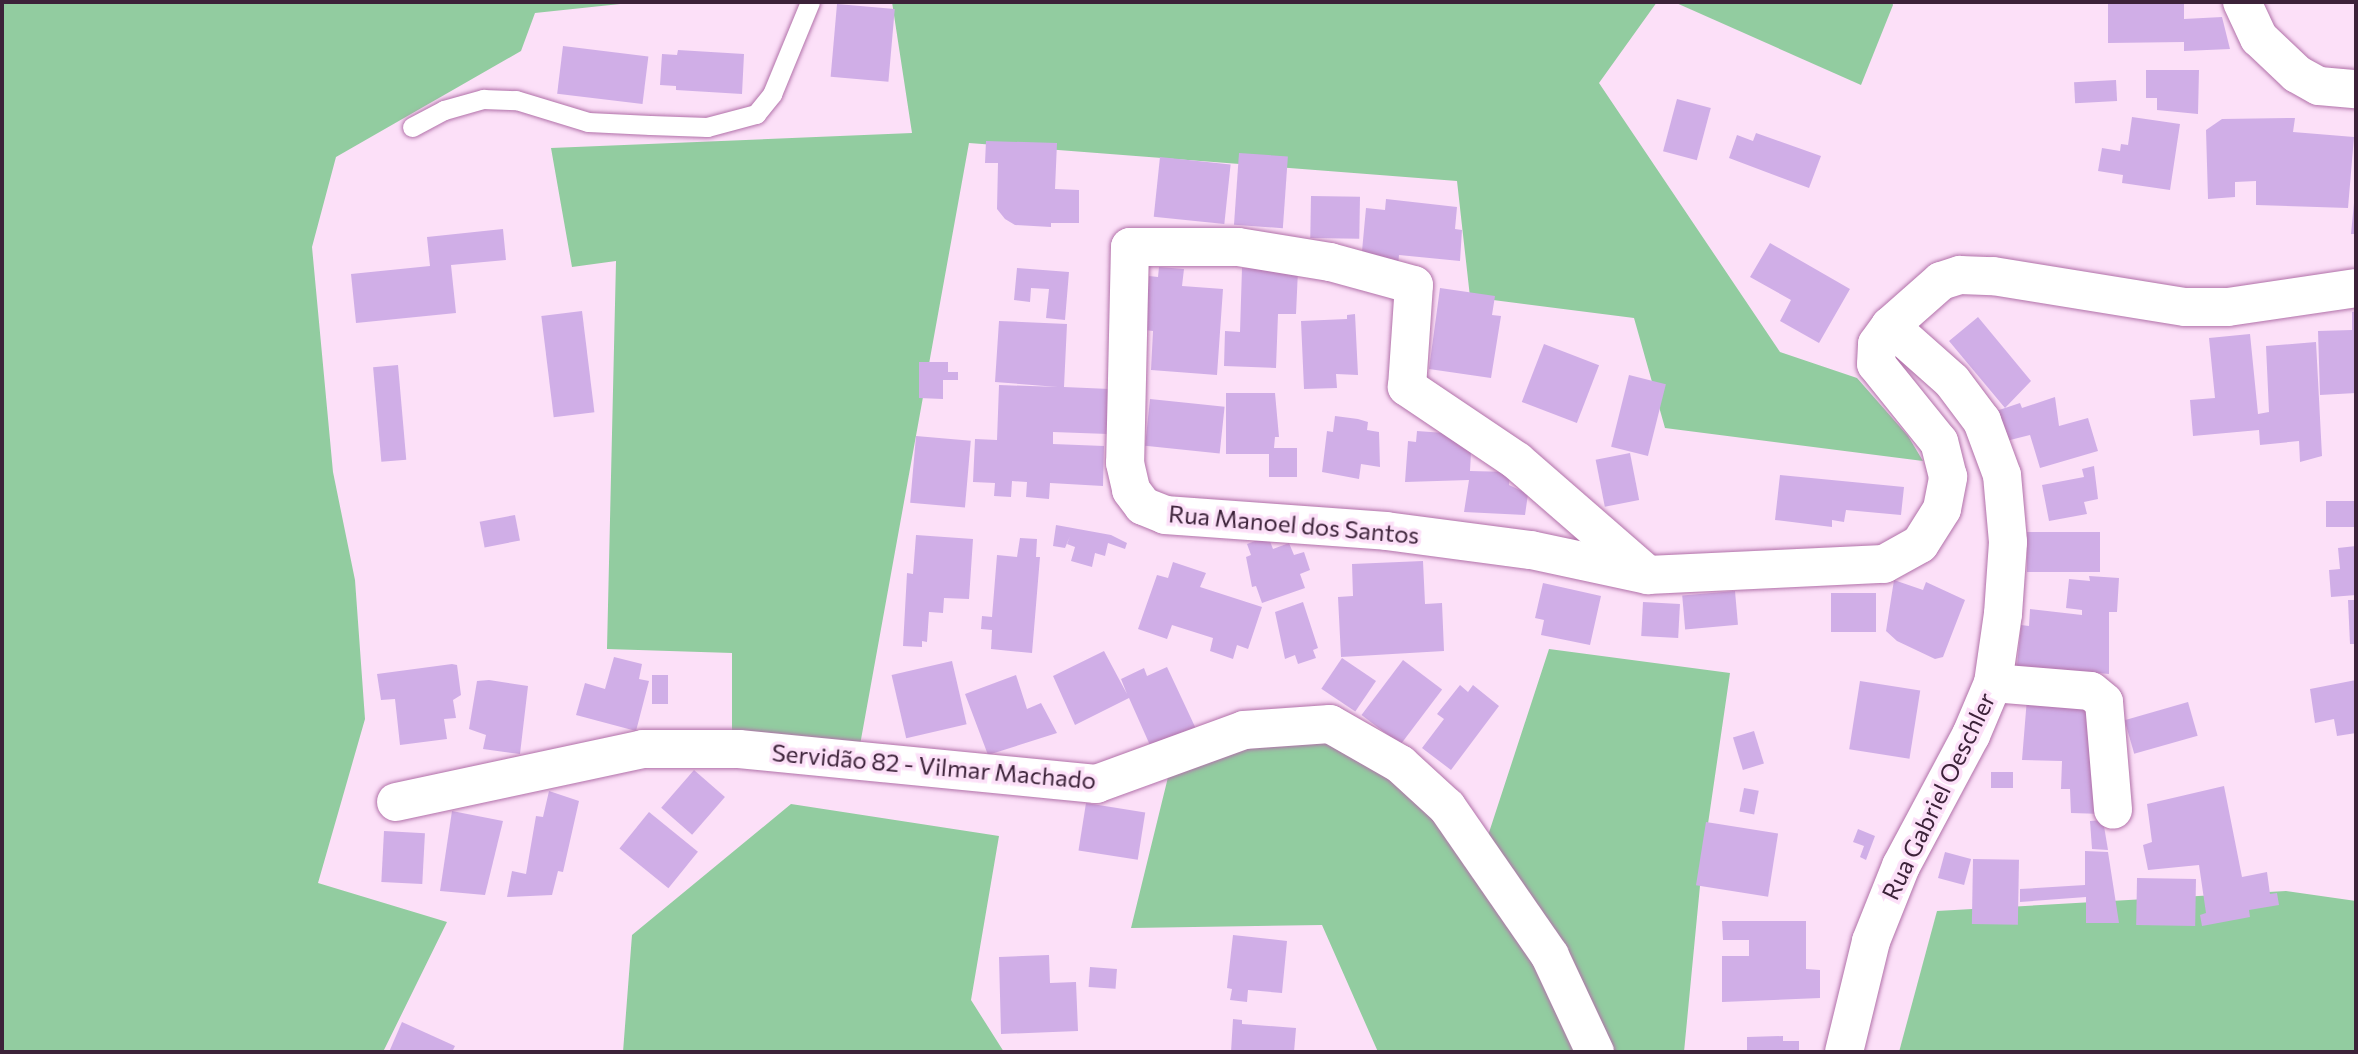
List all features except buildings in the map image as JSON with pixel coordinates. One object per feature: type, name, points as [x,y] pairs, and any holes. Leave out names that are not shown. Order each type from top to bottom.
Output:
[{"type":"street","points":[[2242,2],[2259,38],[2297,74],[2319,86],[2356,89]]},
{"type":"street","name":"Rua Manoel dos Santos","points":[[1648,575],[1517,461],[1407,387],[1414,285],[1330,262],[1238,247],[1130,247],[1125,463],[1131,490],[1143,506],[1165,515],[1386,531],[1517,548],[1648,575],[1884,564],[1920,544],[1942,509],[1948,477],[1939,442],[1876,364],[1877,344],[1890,326],[1941,281],[1960,275],[1993,276],[2185,307],[2228,307],[2356,288]]},
{"type":"street","name":"Rua Gabriel Oeschler","points":[[1844,1052],[1871,941],[1901,866],[1971,735],[1993,683],[2008,542],[2002,475],[1982,421],[1952,382],[1890,326]]},
{"type":"street","points":[[1993,683],[2091,691],[2104,702],[2113,810]]},
{"type":"street","name":"Servidão 82 - Vilmar Machado","points":[[396,802],[643,749],[739,749],[1096,784],[1244,730],[1330,724],[1400,764],[1447,807],[1550,956],[1595,1052]]},
{"type":"lane","points":[[412,127],[444,110],[483,99],[516,100],[588,122],[708,127],[756,114],[772,94],[810,2]]},
{"type":"green space","points":[[2,2],[639,2],[535,13],[521,51],[336,157],[312,247],[333,472],[355,580],[365,719],[318,883],[447,922],[383,1052],[2,1052]]},
{"type":"green space","points":[[892,2],[1657,2],[1599,83],[1780,352],[1857,378],[1908,436],[1923,461],[1665,428],[1634,318],[1470,297],[1457,181],[969,143],[858,756],[732,736],[732,653],[607,649],[616,261],[572,267],[551,148],[912,133]]},
{"type":"green space","points":[[1674,2],[1892,2],[1893,5],[1861,85]]},
{"type":"green space","points":[[1549,649],[1730,673],[1702,865],[1684,1052],[1378,1052],[1322,925],[1131,928],[1170,769],[1241,735],[1329,733],[1392,768],[1480,860]]},
{"type":"green space","points":[[791,804],[999,836],[971,1000],[1004,1052],[623,1052],[632,935]]},
{"type":"green space","points":[[2286,891],[2356,901],[2356,1052],[1899,1052],[1937,911]]}]
